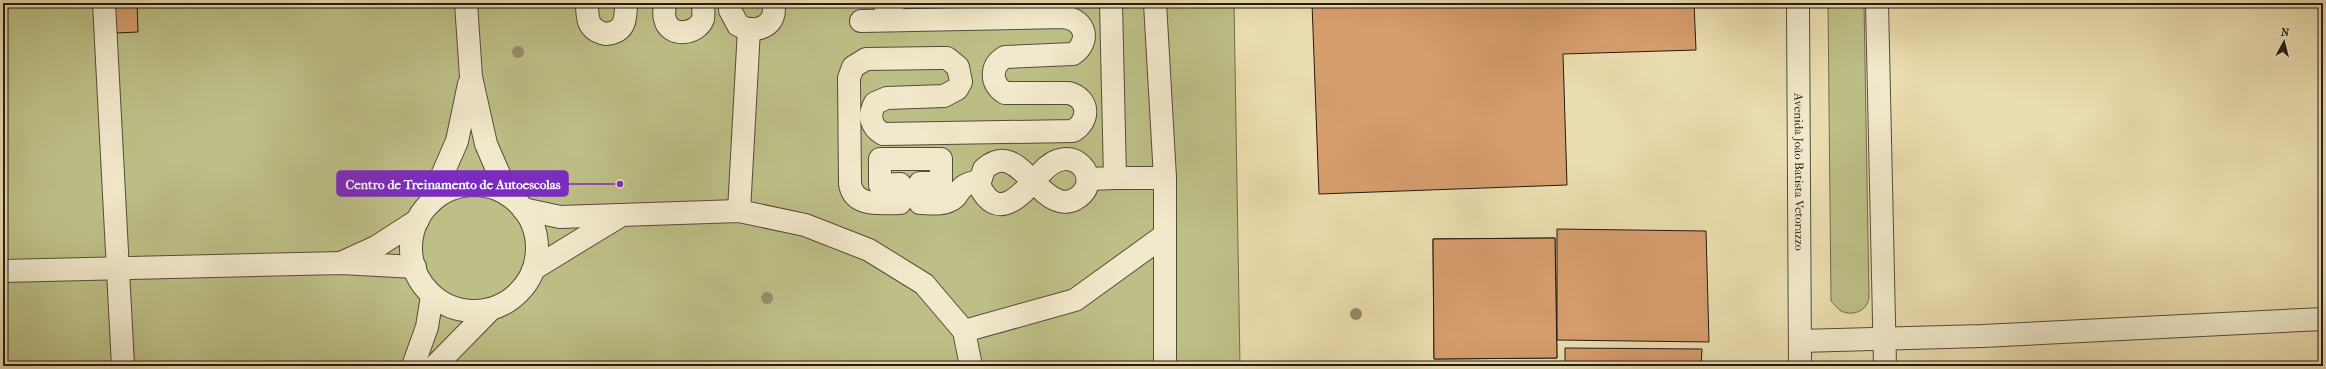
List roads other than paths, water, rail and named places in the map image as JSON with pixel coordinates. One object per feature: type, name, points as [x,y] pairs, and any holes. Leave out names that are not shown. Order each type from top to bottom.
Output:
[{"type":"street","points":[[104,3],[116,268],[123,366]]},
{"type":"street","points":[[466,3],[471,77],[486,144],[516,202],[534,227],[538,247],[534,268],[525,286],[510,301],[491,309],[470,311],[450,306],[432,296],[419,279],[412,260],[412,239],[457,141],[471,77]]},
{"type":"street","points":[[587,3],[587,20],[591,27],[598,32],[606,34],[618,31],[623,27],[626,21],[626,3]]},
{"type":"street","points":[[665,3],[664,19],[667,25],[678,32],[684,33],[698,27],[703,18],[703,3]]},
{"type":"street","points":[[731,3],[730,10],[733,18],[738,25],[749,29],[760,29],[771,20],[774,14],[774,3]]},
{"type":"street","points":[[884,3],[894,3]]},
{"type":"street","points":[[1111,3],[1115,178]]},
{"type":"street","points":[[1155,3],[1166,178],[1165,366]]},
{"type":"street","name":"Avenida João Batista Vetorazzo","points":[[1798,3],[1800,366]]},
{"type":"street","points":[[1877,3],[1885,366]]},
{"type":"street","points":[[861,21],[1064,17],[1076,20],[1081,25],[1085,36],[1084,44],[1073,54],[1006,57],[999,61],[993,75],[995,83],[1005,93],[1069,93],[1076,95],[1085,106],[1086,113],[1084,121],[1073,131],[883,134],[876,130],[872,123],[871,116],[875,103],[887,98],[944,96],[951,94],[961,82],[958,67],[947,58],[866,59],[853,67],[849,78],[850,184],[854,195],[862,201],[868,203],[900,203],[900,184],[880,185],[880,159],[941,159],[941,183],[920,183],[920,203],[943,203],[951,201],[962,186],[968,182],[980,181]]},
{"type":"street","points":[[739,211],[749,29]]},
{"type":"street","points":[[1033,181],[1008,161],[999,161],[984,169],[979,185],[984,195],[991,202],[1001,204],[1009,203],[1033,181],[1045,168],[1061,159],[1070,159],[1079,163],[1085,170],[1088,179],[1086,189],[1081,196],[1066,202],[1050,197],[1033,181]]},
{"type":"street","points":[[1088,179],[1166,178]]},
{"type":"street","points":[[342,263],[376,248],[448,191],[468,186],[488,187],[516,202],[560,217],[739,211],[805,225],[869,250],[924,284],[964,331],[971,366]]},
{"type":"street","points":[[534,268],[623,215]]},
{"type":"street","points":[[964,331],[1074,300],[1165,235]]},
{"type":"street","points":[[3,271],[342,263],[415,267]]},
{"type":"street","points":[[413,366],[427,327],[432,296]]},
{"type":"street","points":[[435,366],[491,309]]},
{"type":"street","points":[[1800,341],[1982,336],[2323,319]]},
{"type":"place","name":"Centro de Treinamento de Autoescolas","points":[[620,184]]}]
